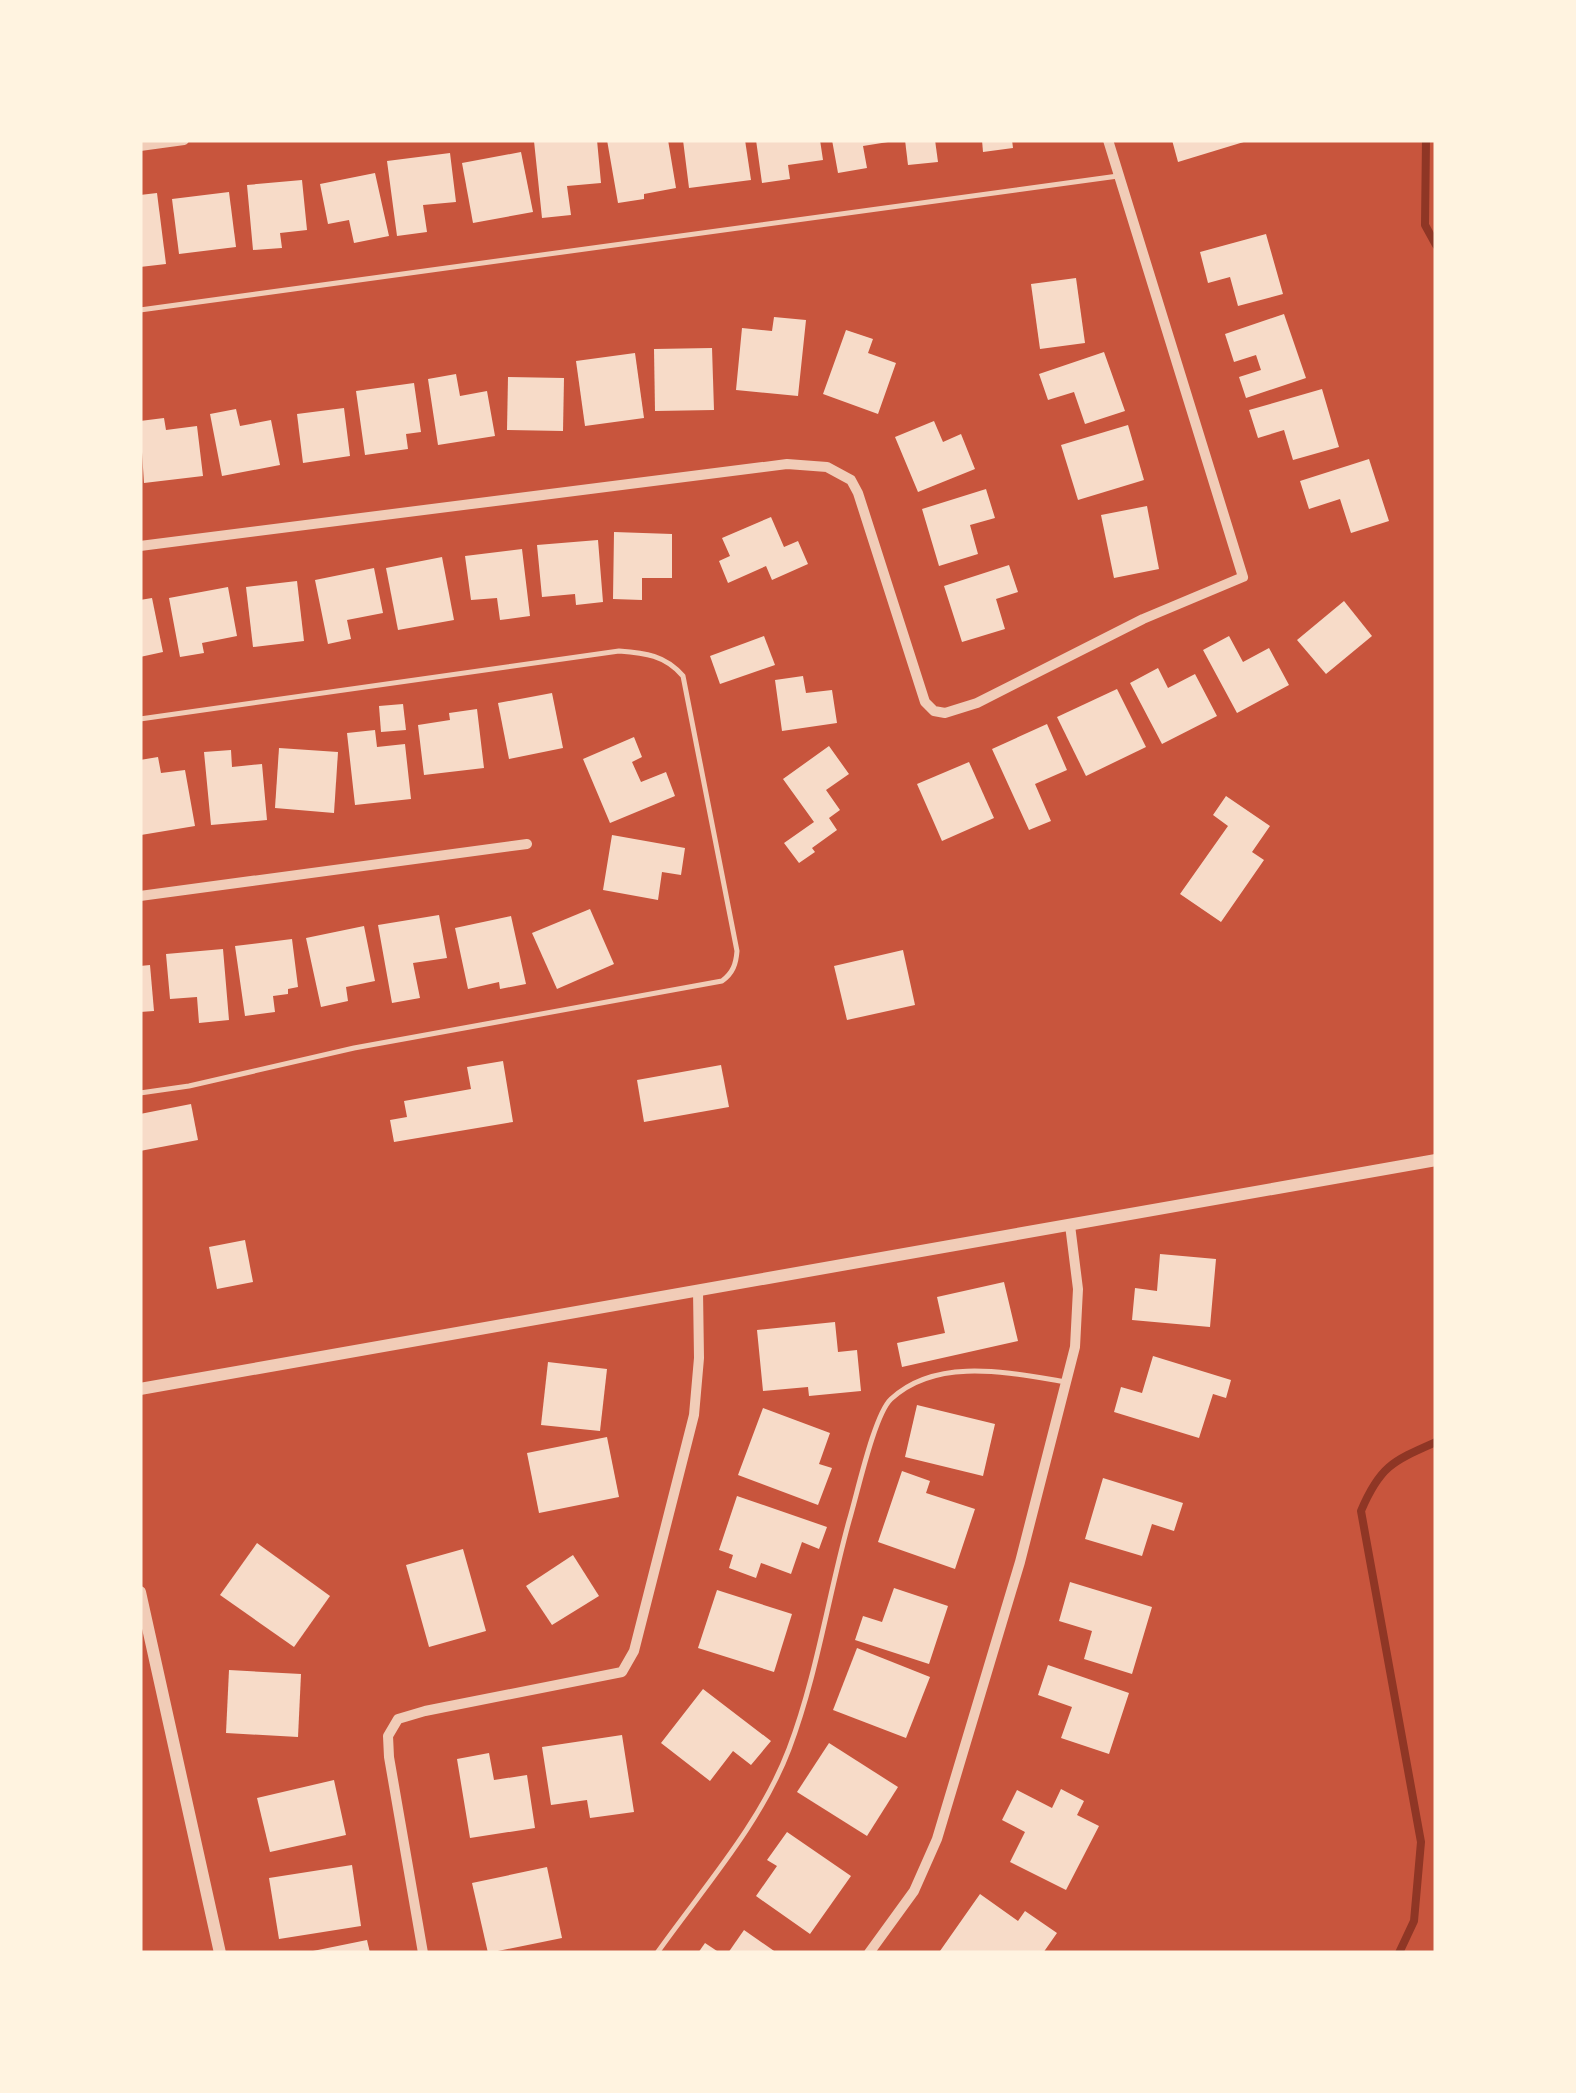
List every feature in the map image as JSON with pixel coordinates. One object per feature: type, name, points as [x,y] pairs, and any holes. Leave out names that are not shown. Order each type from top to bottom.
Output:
[{"type":"street","points":[[140,146],[184,140]]},
{"type":"street","points":[[140,546],[787,464],[827,467],[851,480],[858,492],[925,702],[934,711],[945,714],[977,703],[1143,618],[1243,577],[1108,140]]},
{"type":"street","points":[[140,896],[527,844]]},
{"type":"street","points":[[140,1389],[1436,1160]]},
{"type":"street","points":[[869,1953],[914,1891],[937,1839],[1020,1562],[1075,1346],[1078,1290],[1070,1225]]},
{"type":"street","points":[[424,1953],[394,1799],[388,1736],[398,1719],[425,1711],[622,1672],[634,1651],[694,1415],[699,1358],[698,1291]]},
{"type":"street","points":[[140,1598],[220,1953]]},
{"type":"lane","points":[[140,310],[1119,176]]},
{"type":"lane","points":[[140,719],[619,651],[644,653],[670,662],[683,676],[737,951],[730,975],[722,980],[354,1048],[188,1086],[140,1093]]},
{"type":"lane","points":[[657,1953],[750,1825],[788,1751],[818,1658],[849,1521],[873,1438],[888,1402],[920,1379],[989,1370],[1068,1382]]},
{"type":"building","points":[[597,140],[601,183],[567,186],[571,215],[542,218],[534,141]]},
{"type":"building","points":[[607,140],[668,140],[676,188],[618,203]]},
{"type":"building","points":[[683,140],[745,140],[751,180],[689,188]]},
{"type":"building","points":[[756,140],[820,140],[823,160],[788,165],[790,179],[762,183]]},
{"type":"building","points":[[832,140],[888,142],[863,146],[867,168],[838,173]]},
{"type":"building","points":[[905,140],[935,140],[938,162],[908,165]]},
{"type":"building","points":[[982,140],[1012,140],[1013,148],[983,152]]},
{"type":"building","points":[[1172,140],[1247,140],[1247,141],[1178,162]]},
{"type":"building","points":[[521,152],[533,212],[473,223],[462,163]]},
{"type":"building","points":[[450,153],[456,202],[423,205],[427,232],[397,236],[387,161]]},
{"type":"building","points":[[375,173],[389,236],[354,243],[349,220],[328,224],[320,184]]},
{"type":"building","points":[[302,180],[307,230],[280,233],[282,248],[253,250],[247,185]]},
{"type":"building","points":[[229,192],[236,247],[179,254],[172,199]]},
{"type":"building","points":[[157,193],[166,264],[140,267],[140,195]]},
{"type":"building","points":[[1266,234],[1283,294],[1238,306],[1230,277],[1208,283],[1200,252]]},
{"type":"building","points":[[1076,278],[1085,343],[1040,349],[1031,284]]},
{"type":"building","points":[[1284,314],[1306,378],[1246,398],[1239,377],[1261,370],[1256,355],[1234,362],[1225,334]]},
{"type":"building","points":[[774,317],[806,320],[798,396],[736,390],[742,328],[772,331]]},
{"type":"building","points":[[846,330],[873,339],[868,353],[896,363],[878,414],[823,394]]},
{"type":"building","points":[[712,348],[714,410],[655,411],[654,349]]},
{"type":"building","points":[[1104,352],[1125,411],[1085,424],[1074,392],[1048,400],[1039,374]]},
{"type":"building","points":[[635,353],[644,418],[585,426],[576,361]]},
{"type":"building","points":[[456,374],[460,396],[487,391],[495,436],[438,445],[428,379]]},
{"type":"building","points":[[508,377],[564,378],[563,431],[507,430]]},
{"type":"building","points":[[414,383],[421,432],[406,434],[408,449],[365,455],[356,391]]},
{"type":"building","points":[[1322,389],[1339,447],[1293,460],[1284,430],[1258,438],[1249,410]]},
{"type":"building","points":[[344,408],[350,456],[303,463],[297,414]]},
{"type":"building","points":[[236,409],[240,426],[271,420],[280,465],[222,476],[210,414]]},
{"type":"building","points":[[164,418],[166,430],[197,426],[203,476],[144,483],[140,421]]},
{"type":"building","points":[[934,421],[943,442],[961,434],[975,469],[918,492],[895,437]]},
{"type":"building","points":[[1128,425],[1144,480],[1078,500],[1061,445]]},
{"type":"building","points":[[1369,459],[1389,521],[1351,533],[1340,499],[1309,509],[1300,481]]},
{"type":"building","points":[[986,489],[995,518],[970,525],[978,554],[939,566],[922,509]]},
{"type":"building","points":[[1147,506],[1159,569],[1114,578],[1101,515]]},
{"type":"building","points":[[771,517],[784,547],[798,541],[808,564],[772,580],[766,566],[728,583],[719,561],[730,556],[722,538]]},
{"type":"building","points":[[614,532],[672,534],[672,578],[642,578],[642,600],[613,599]]},
{"type":"building","points":[[598,540],[603,602],[576,605],[575,594],[542,597],[537,545]]},
{"type":"building","points":[[522,549],[530,616],[500,620],[497,598],[471,600],[465,556]]},
{"type":"building","points":[[442,557],[454,620],[398,630],[386,568]]},
{"type":"building","points":[[1009,565],[1018,592],[996,599],[1005,629],[962,642],[944,586]]},
{"type":"building","points":[[374,568],[383,613],[347,620],[351,639],[328,644],[315,580]]},
{"type":"building","points":[[297,581],[304,641],[253,647],[246,587]]},
{"type":"building","points":[[228,587],[237,636],[202,643],[204,653],[180,657],[169,598]]},
{"type":"building","points":[[152,598],[163,652],[140,657],[140,600]]},
{"type":"building","points":[[1344,601],[1372,636],[1326,674],[1297,640]]},
{"type":"building","points":[[764,636],[775,665],[720,684],[710,656]]},
{"type":"building","points":[[1229,636],[1243,662],[1269,648],[1289,685],[1237,713],[1203,650]]},
{"type":"building","points":[[1158,668],[1168,688],[1195,674],[1217,716],[1162,744],[1130,683]]},
{"type":"building","points":[[803,676],[806,693],[832,690],[837,723],[782,731],[775,680]]},
{"type":"building","points":[[1117,689],[1146,747],[1086,776],[1057,717]]},
{"type":"building","points":[[552,693],[563,748],[509,759],[498,703]]},
{"type":"building","points":[[403,704],[406,730],[381,732],[379,706]]},
{"type":"building","points":[[477,709],[484,768],[424,775],[418,725],[450,720],[449,713]]},
{"type":"building","points":[[1047,724],[1067,770],[1035,784],[1051,821],[1029,830],[992,749]]},
{"type":"building","points":[[375,730],[377,747],[405,744],[411,799],[355,805],[347,733]]},
{"type":"building","points":[[634,737],[642,757],[632,762],[641,782],[666,772],[675,796],[610,823],[583,759]]},
{"type":"building","points":[[829,746],[849,774],[826,790],[840,810],[829,818],[837,830],[799,863],[784,843],[814,822],[783,779]]},
{"type":"building","points":[[279,748],[338,752],[334,813],[275,808]]},
{"type":"building","points":[[231,750],[232,767],[262,764],[267,820],[211,825],[204,752]]},
{"type":"building","points":[[158,757],[161,773],[185,770],[195,826],[141,835],[140,760]]},
{"type":"building","points":[[969,762],[994,818],[942,841],[917,784]]},
{"type":"building","points":[[1226,796],[1270,826],[1252,852],[1264,860],[1221,922],[1180,894],[1228,826],[1213,815]]},
{"type":"building","points":[[612,835],[685,848],[681,875],[662,872],[658,900],[603,890]]},
{"type":"building","points":[[590,909],[614,964],[557,989],[532,933]]},
{"type":"building","points":[[439,915],[447,958],[413,963],[420,998],[392,1003],[378,925]]},
{"type":"building","points":[[511,916],[526,984],[500,989],[499,982],[468,989],[455,928]]},
{"type":"building","points":[[364,926],[375,981],[346,987],[348,1001],[321,1007],[306,938]]},
{"type":"building","points":[[292,939],[298,987],[288,989],[288,994],[273,996],[275,1012],[245,1016],[235,946]]},
{"type":"building","points":[[223,949],[229,1020],[199,1023],[197,997],[170,999],[166,954]]},
{"type":"building","points":[[903,950],[915,1005],[847,1020],[834,966]]},
{"type":"building","points":[[150,965],[154,1011],[140,1012],[140,966]]},
{"type":"building","points":[[503,1061],[513,1122],[394,1142],[390,1120],[407,1117],[404,1101],[471,1089],[467,1067]]},
{"type":"building","points":[[721,1065],[729,1107],[644,1122],[637,1080]]},
{"type":"building","points":[[191,1104],[198,1140],[140,1151],[140,1114]]},
{"type":"building","points":[[245,1240],[253,1282],[217,1289],[209,1247]]},
{"type":"building","points":[[1160,1254],[1216,1259],[1210,1327],[1132,1320],[1135,1288],[1157,1291]]},
{"type":"building","points":[[1004,1282],[1018,1341],[902,1367],[897,1343],[945,1333],[937,1297]]},
{"type":"building","points":[[835,1322],[838,1352],[857,1350],[861,1391],[809,1396],[808,1387],[763,1391],[757,1330]]},
{"type":"building","points":[[1153,1356],[1231,1380],[1226,1398],[1213,1394],[1199,1438],[1114,1412],[1121,1387],[1142,1393]]},
{"type":"building","points":[[548,1362],[607,1369],[600,1431],[541,1425]]},
{"type":"building","points":[[917,1405],[995,1424],[983,1476],[905,1457]]},
{"type":"building","points":[[763,1408],[830,1433],[819,1464],[832,1468],[818,1505],[738,1475]]},
{"type":"building","points":[[607,1437],[619,1497],[539,1513],[527,1453]]},
{"type":"building","points":[[902,1471],[930,1481],[926,1493],[975,1509],[955,1569],[878,1542]]},
{"type":"building","points":[[1103,1478],[1183,1503],[1174,1531],[1152,1524],[1142,1556],[1085,1539]]},
{"type":"building","points":[[737,1496],[827,1527],[819,1549],[802,1542],[791,1574],[761,1563],[756,1578],[729,1568],[733,1555],[719,1550]]},
{"type":"building","points":[[257,1543],[330,1596],[294,1647],[220,1595]]},
{"type":"building","points":[[463,1549],[486,1631],[429,1647],[406,1565]]},
{"type":"building","points":[[573,1555],[599,1596],[552,1625],[526,1586]]},
{"type":"building","points":[[1070,1582],[1152,1607],[1132,1674],[1084,1659],[1092,1631],[1059,1621]]},
{"type":"building","points":[[894,1588],[948,1606],[929,1664],[855,1640],[863,1616],[882,1622]]},
{"type":"building","points":[[717,1590],[792,1614],[774,1672],[698,1648]]},
{"type":"building","points":[[857,1648],[930,1677],[906,1738],[833,1710]]},
{"type":"building","points":[[1048,1665],[1129,1693],[1109,1754],[1061,1738],[1072,1707],[1038,1695]]},
{"type":"building","points":[[229,1670],[301,1674],[298,1737],[226,1733]]},
{"type":"building","points":[[703,1689],[771,1741],[751,1765],[733,1751],[710,1781],[661,1743]]},
{"type":"building","points":[[622,1735],[634,1812],[590,1818],[587,1800],[551,1805],[542,1747]]},
{"type":"building","points":[[829,1743],[898,1787],[867,1836],[797,1792]]},
{"type":"building","points":[[489,1753],[494,1780],[527,1775],[535,1828],[470,1838],[457,1759]]},
{"type":"building","points":[[334,1780],[346,1835],[270,1852],[257,1798]]},
{"type":"building","points":[[1061,1789],[1084,1801],[1077,1815],[1099,1826],[1066,1890],[1010,1862],[1025,1832],[1002,1820],[1017,1790],[1052,1808]]},
{"type":"building","points":[[787,1832],[851,1876],[810,1934],[756,1896],[777,1866],[767,1860]]},
{"type":"building","points":[[352,1865],[361,1926],[279,1939],[269,1878]]},
{"type":"building","points":[[547,1867],[562,1938],[488,1953],[472,1883]]},
{"type":"building","points":[[980,1894],[1018,1921],[1025,1911],[1057,1933],[1043,1953],[940,1951]]},
{"type":"building","points":[[744,1930],[777,1953],[728,1953]]},
{"type":"building","points":[[367,1940],[370,1953],[313,1953],[313,1951]]},
{"type":"building","points":[[705,1943],[720,1953],[698,1953]]},
{"type":"waterway","points":[[1426,140],[1425,225],[1436,245]]},
{"type":"waterway","points":[[1399,1953],[1414,1921],[1421,1842],[1361,1511],[1382,1474],[1409,1454],[1436,1442]]}]
